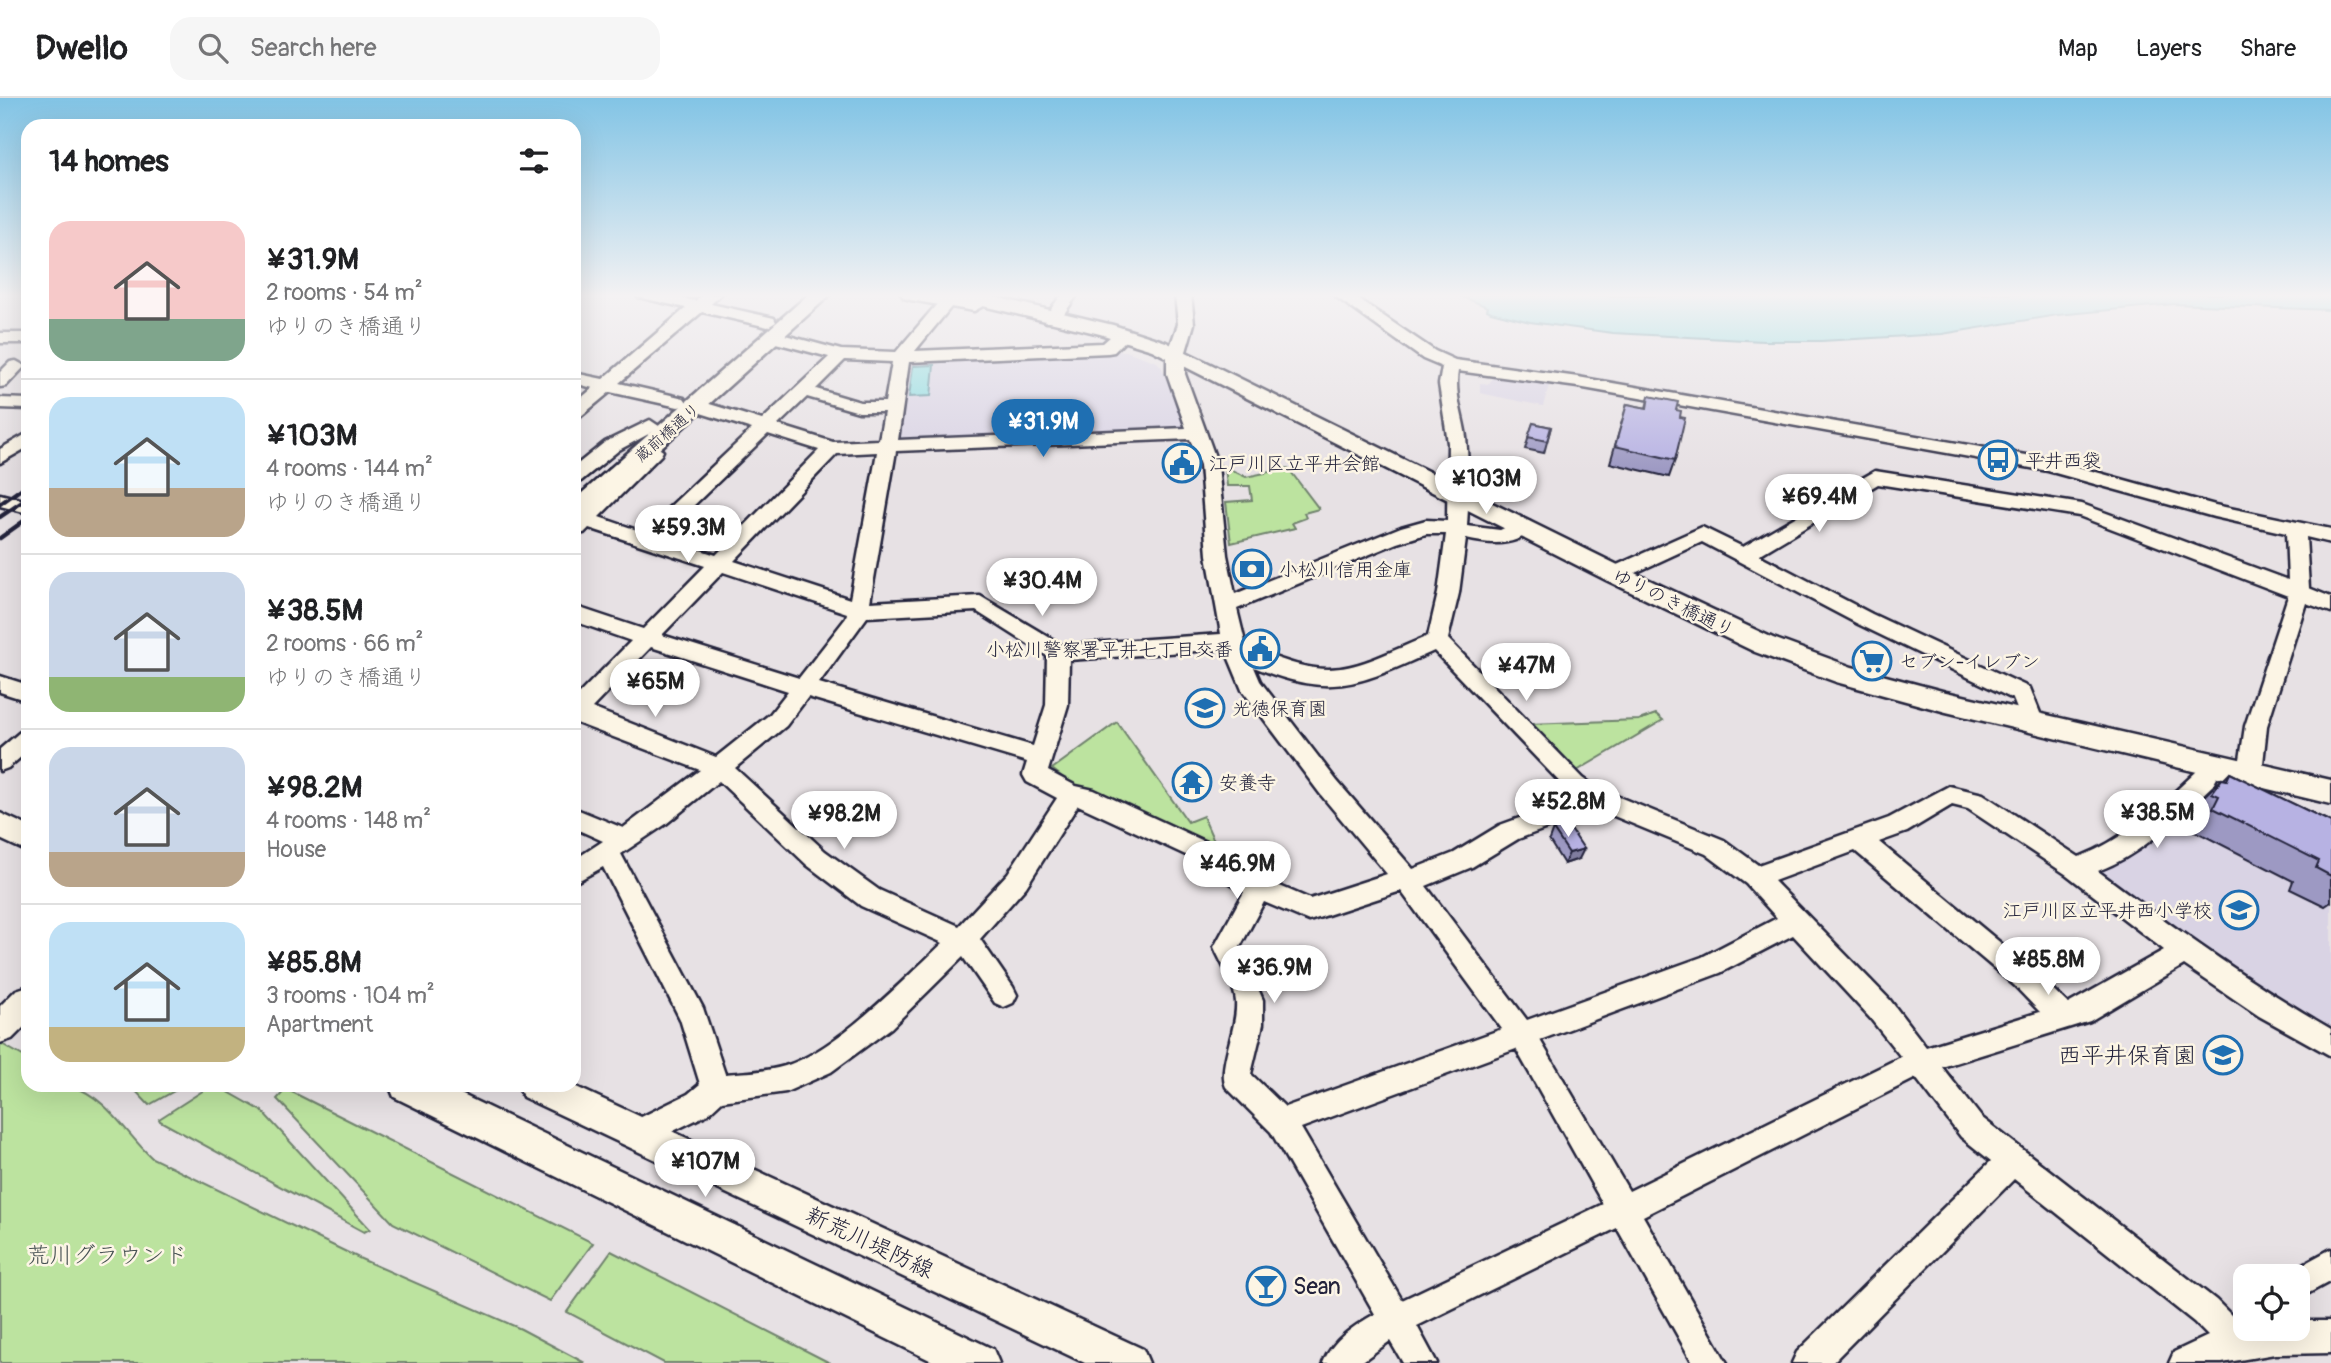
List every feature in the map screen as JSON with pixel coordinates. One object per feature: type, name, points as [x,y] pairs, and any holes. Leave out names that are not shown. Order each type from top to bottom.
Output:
[{"type":"main road","name":"蔵前橋通り","points":[[581,489],[688,404],[744,353]]},
{"type":"main road","name":"ゆりのき橋通り","points":[[1171,353],[1615,574],[1802,660],[1888,688],[2033,723],[2245,784],[2331,792]]},
{"type":"main road","name":"蔵前橋通り","points":[[581,518],[659,428]]},
{"type":"main road","points":[[0,825],[21,836]]},
{"type":"main road","points":[[0,1004],[21,985]]},
{"type":"main road","points":[[0,1028],[21,1008]]},
{"type":"main road","points":[[420,1092],[979,1363]]},
{"type":"main road","name":"新荒川堤防線","points":[[550,1092],[1129,1363]]},
{"type":"street","points":[[581,406],[643,353]]},
{"type":"street","points":[[836,353],[901,357],[992,353]]},
{"type":"street","points":[[581,868],[657,817],[721,769],[778,720],[831,656],[856,620],[860,610],[901,357],[905,353]]},
{"type":"street","points":[[1426,353],[1451,365],[1578,382],[2049,465],[2214,511],[2331,536]]},
{"type":"street","points":[[646,540],[841,355]]},
{"type":"street","points":[[1176,355],[1176,374],[1210,474],[1217,555],[1226,605],[1234,645],[1250,684],[1272,716],[1407,880],[1522,1034],[1711,1363]]},
{"type":"street","points":[[581,522],[646,540],[860,610],[980,603],[1058,653],[1234,645],[1298,674],[1330,679],[1356,673],[1437,640],[1444,620],[1457,528],[1457,442],[1446,379],[1451,365]]},
{"type":"street","points":[[0,366],[16,366],[0,382]]},
{"type":"street","points":[[581,380],[688,404],[832,448],[1197,433]]},
{"type":"street","points":[[805,391],[859,407],[894,407]]},
{"type":"street","points":[[0,403],[21,404]]},
{"type":"street","points":[[581,471],[612,446],[659,428]]},
{"type":"street","points":[[0,457],[21,444]]},
{"type":"street","points":[[581,705],[832,448]]},
{"type":"street","points":[[1742,556],[1875,477],[2082,510],[2331,605]]},
{"type":"street","points":[[0,500],[21,505]]},
{"type":"street","points":[[1226,605],[1386,540],[1426,527],[1457,528],[1485,537],[1506,538],[1522,527]]},
{"type":"street","points":[[2245,784],[2256,726],[2299,592],[2296,529]]},
{"type":"street","points":[[1615,574],[1702,534],[1854,613],[2022,694],[2033,723]]},
{"type":"street","points":[[581,615],[803,688],[1040,757]]},
{"type":"street","points":[[1437,640],[1559,770],[1589,795],[1715,847],[1755,877],[1880,1009],[1971,1127],[2205,1311],[2233,1329]]},
{"type":"street","points":[[1058,653],[1057,705],[1035,775],[1072,795],[1086,797],[1199,850],[1259,888],[1309,910],[1463,860],[1509,832],[1577,807],[1589,795]]},
{"type":"street","points":[[0,684],[21,690]]},
{"type":"street","points":[[581,713],[721,769],[816,858],[870,898],[963,940],[973,949],[1003,995]]},
{"type":"street","points":[[0,762],[21,744]]},
{"type":"street","points":[[2076,868],[2097,862],[2157,824],[2203,770]]},
{"type":"street","points":[[637,1134],[698,1104],[716,1089],[786,1079],[821,1063],[881,1019],[963,940],[1017,880],[1072,795]]},
{"type":"street","points":[[1755,877],[1898,825],[1949,795],[1960,795],[1975,801],[2076,868],[2185,951],[2268,1007],[2331,1043]]},
{"type":"street","points":[[581,822],[615,844],[693,1017],[716,1089]]},
{"type":"street","points":[[1858,839],[2023,977],[2064,1018]]},
{"type":"street","points":[[1259,888],[1227,947],[1250,1000],[1249,1024],[1236,1078],[1281,1122],[1421,1363]]},
{"type":"street","points":[[1281,1122],[1712,965],[1797,920]]},
{"type":"street","points":[[1339,1363],[1347,1352],[1367,1336],[1396,1320],[1921,1061],[2080,1012],[2185,951]]},
{"type":"street","points":[[1808,1363],[2012,1161]]},
{"type":"street","points":[[2310,1277],[2331,1264]]},
{"type":"street","points":[[2310,1337],[2331,1337]]},
{"type":"street","points":[[2185,1363],[2233,1338]]},
{"type":"shaded area","points":[[1132,353],[1157,362],[1162,368],[1184,426],[1179,430],[894,443],[905,364],[912,360]]},
{"type":"shaded area","points":[[1493,376],[1515,376],[1550,382],[1543,406],[1480,393],[1480,383],[1489,384]]},
{"type":"shaded area","name":"江戸川区立平井西小学校","points":[[2204,786],[2331,849],[2331,1030],[2204,953],[2096,875],[2165,825]]},
{"type":"green space","points":[[1225,467],[1246,477],[1288,468],[1319,509],[1304,513],[1306,518],[1292,523],[1295,528],[1231,543],[1226,502],[1252,500],[1250,486],[1227,486]]},
{"type":"green space","points":[[1656,714],[1663,720],[1575,772],[1529,724],[1639,720]]},
{"type":"green space","points":[[1117,722],[1188,822],[1203,816],[1218,850],[1079,790],[1052,769]]},
{"type":"green space","name":"荒川グラウンド","points":[[0,1043],[21,1055],[21,1092],[85,1092],[106,1107],[152,1158],[361,1259],[521,1329],[585,1363],[0,1363]]},
{"type":"green space","points":[[137,1092],[172,1092],[149,1105]]},
{"type":"green space","points":[[201,1092],[228,1092],[262,1111],[370,1229],[364,1232],[159,1119]]},
{"type":"green space","points":[[283,1092],[292,1092],[593,1243],[550,1301],[393,1223],[277,1099]]},
{"type":"green space","points":[[611,1251],[830,1363],[664,1363],[567,1312]]},
{"type":"water","points":[[934,365],[931,396],[909,397],[913,366]]},
{"type":"building","points":[[1649,396],[1678,402],[1676,410],[1681,411],[1680,417],[1685,418],[1675,460],[1615,446],[1627,404],[1647,408]]},
{"type":"building","points":[[1533,423],[1551,427],[1547,441],[1528,437]]},
{"type":"building","points":[[2230,773],[2331,822],[2331,876],[2316,868],[2319,861],[2213,808],[2219,796],[2212,793],[2222,779],[2227,780]]},
{"type":"building","points":[[1568,825],[1584,849],[1569,853],[1553,829]]},
{"type":"railway","points":[[0,504],[21,489]]},
{"type":"railway","points":[[0,517],[21,503]]},
{"type":"railway","points":[[0,538],[21,523]]},
{"type":"place","name":"平井西袋","points":[[1998,460]]},
{"type":"place","name":"江戸川区立平井会館","points":[[1182,463]]},
{"type":"place","name":"小松川信用金庫","points":[[1252,569]]},
{"type":"place","name":"小松川警察署平井七丁目交番","points":[[1260,649]]},
{"type":"place","name":"セブン-イレブン","points":[[1872,661]]},
{"type":"place","name":"光徳保育園","points":[[1205,708]]},
{"type":"place","name":"安養寺","points":[[1192,782]]},
{"type":"place","name":"江戸川区立平井西小学校","points":[[2239,910]]},
{"type":"place","name":"西平井保育園","points":[[2223,1055]]},
{"type":"place","name":"Sean","points":[[1266,1286]]}]
